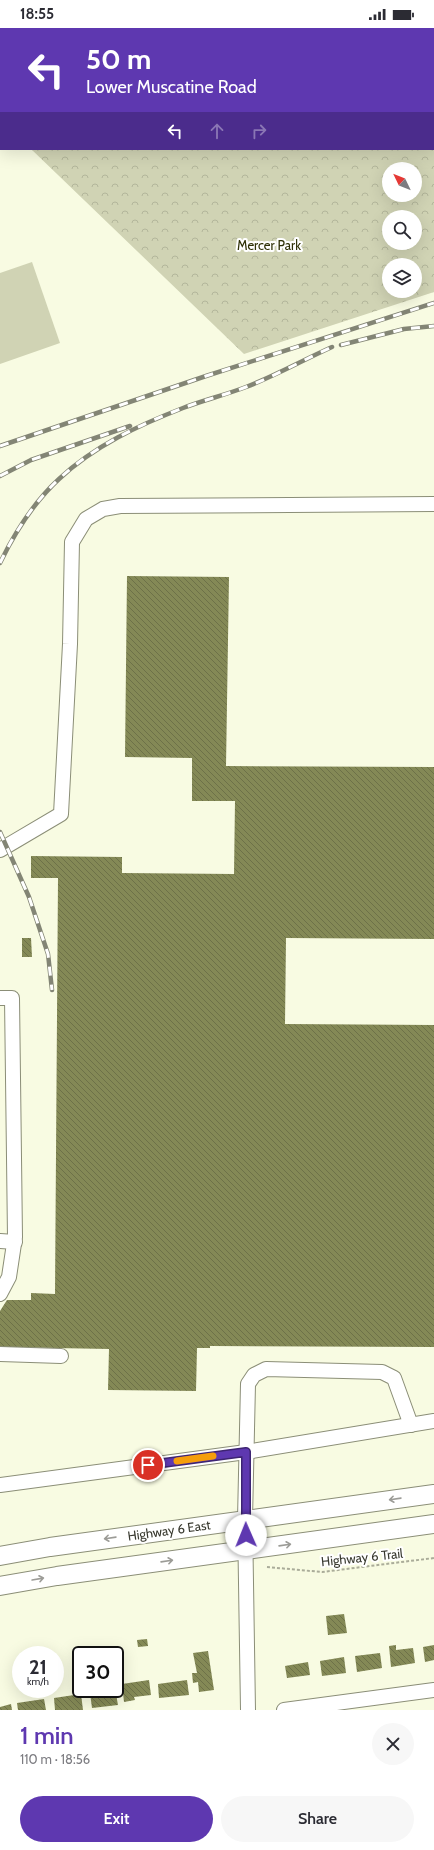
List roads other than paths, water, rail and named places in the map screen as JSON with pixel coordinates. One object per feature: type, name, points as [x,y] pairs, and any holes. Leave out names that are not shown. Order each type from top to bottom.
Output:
[{"type":"main road","name":"Highway 6 East","points":[[0,1556],[50,1547],[245,1519],[434,1494]]},
{"type":"main road","points":[[0,1586],[57,1576],[434,1524]]},
{"type":"street","points":[[0,850],[61,814],[70,644],[72,542],[86,519],[103,509],[120,506],[434,504]]},
{"type":"street","points":[[0,998],[12,998],[15,1242],[9,1277],[0,1294]]},
{"type":"street","points":[[0,1241],[15,1242]]},
{"type":"street","points":[[0,1354],[61,1356]]},
{"type":"street","points":[[248,1710],[245,1519],[248,1384],[254,1375],[266,1369],[382,1372],[394,1378],[411,1425]]},
{"type":"street","points":[[0,1485],[246,1452],[434,1421]]},
{"type":"street","points":[[284,1710],[434,1690]]},
{"type":"railway","points":[[0,446],[206,376],[434,303]]},
{"type":"railway","points":[[341,345],[404,329],[434,326]]},
{"type":"railway","points":[[0,563],[12,540],[41,497],[59,479],[87,456],[134,429],[199,402],[257,383],[332,347]]},
{"type":"railway","points":[[0,476],[31,460],[130,426]]},
{"type":"railway","points":[[0,832],[29,897],[48,954],[52,990]]},
{"type":"park label","name":"Mercer Park","points":[[269,245]]}]
